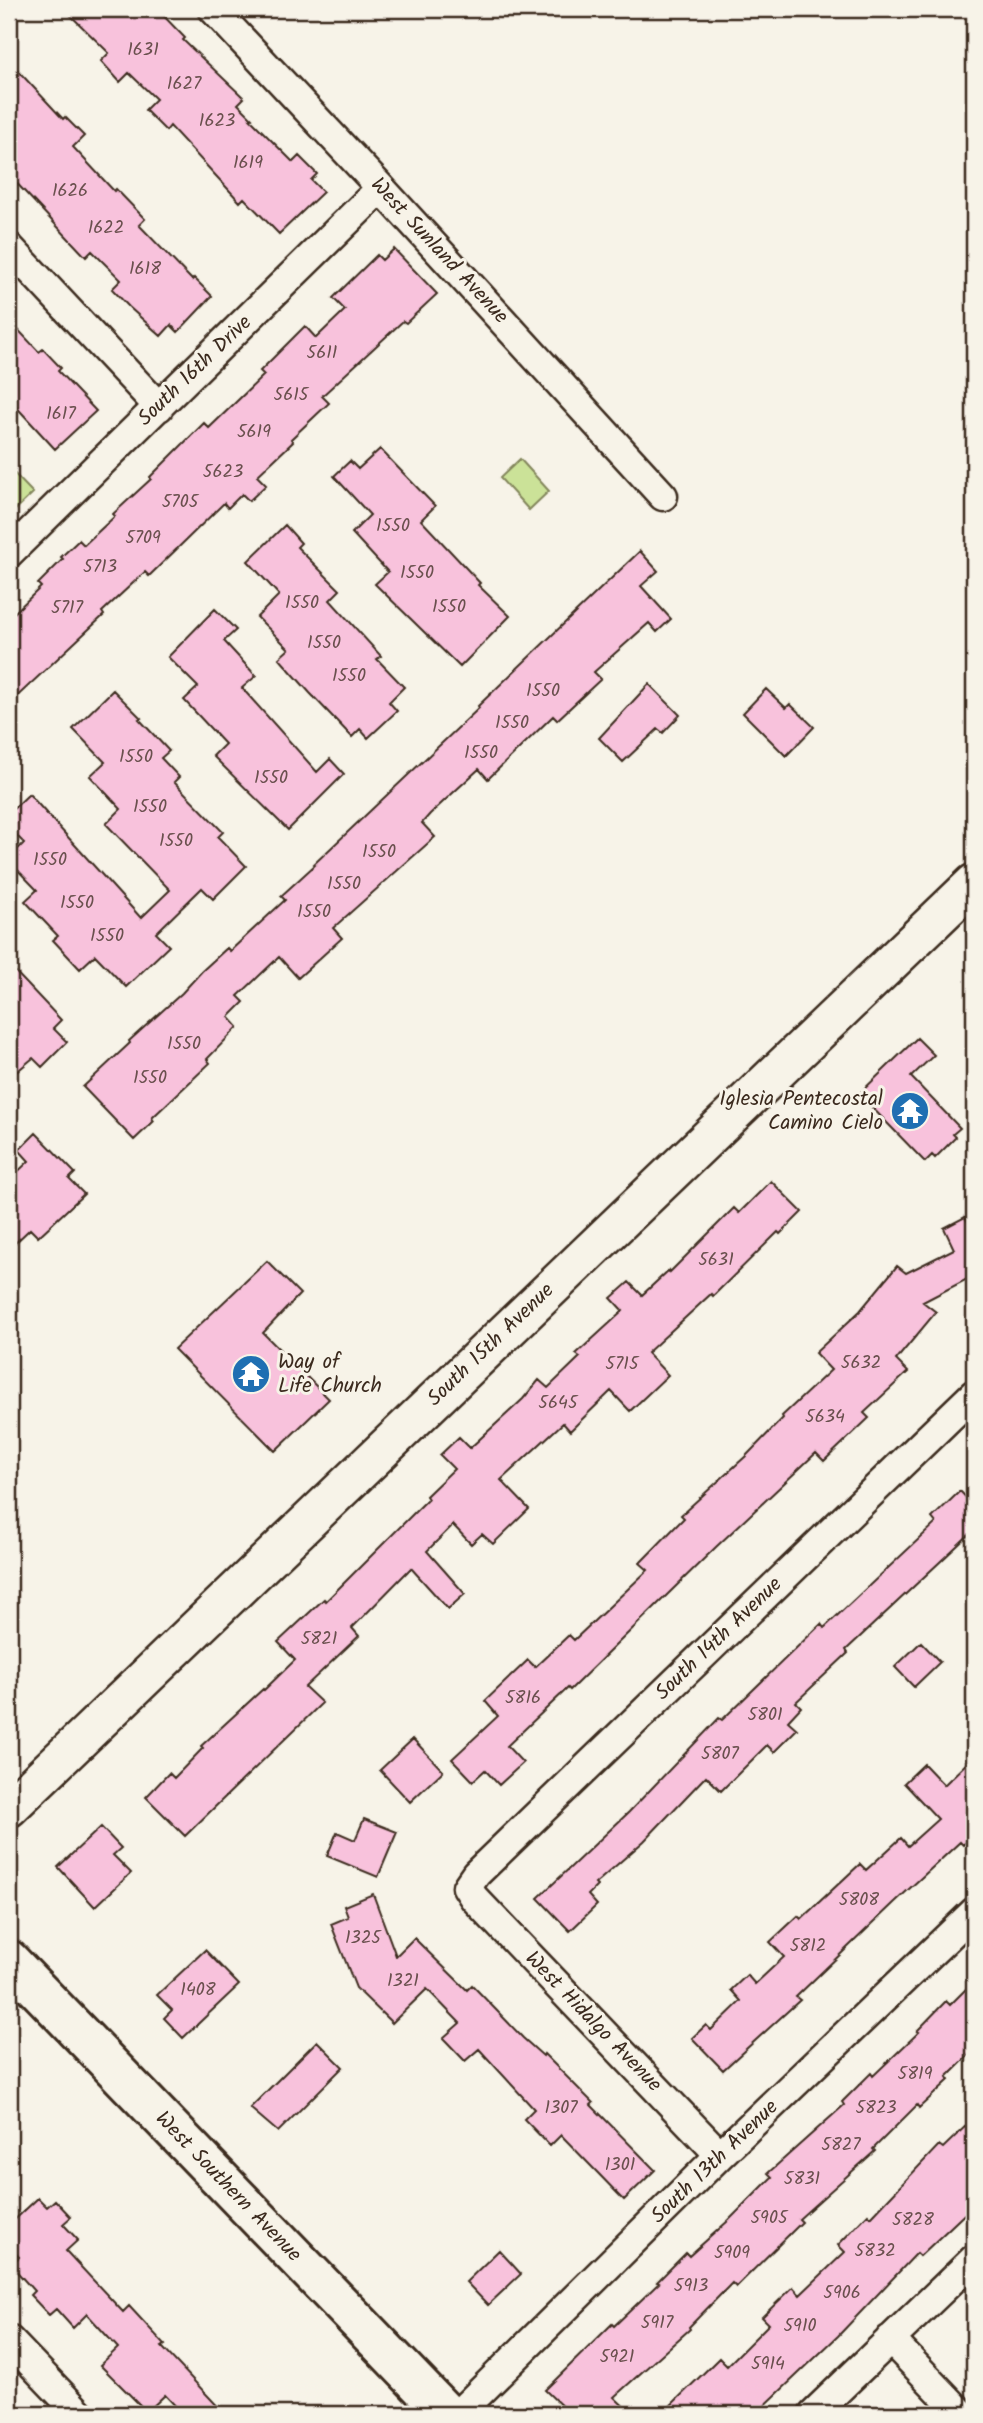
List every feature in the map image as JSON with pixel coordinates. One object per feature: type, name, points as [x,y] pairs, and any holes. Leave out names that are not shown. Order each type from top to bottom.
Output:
[{"type":"main road","name":"West Southern Avenue","points":[[9,1960],[447,2414]]},
{"type":"street","name":"West Sunland Avenue","points":[[213,9],[663,496]]},
{"type":"street","name":"South 16th Drive","points":[[9,553],[381,188]]},
{"type":"street","points":[[9,247],[159,407]]},
{"type":"street","name":"South 15th Avenue","points":[[9,1808],[974,883]]},
{"type":"street","name":"South 14th Avenue","points":[[467,1887],[476,1874],[974,1394]]},
{"type":"street","name":"West Hidalgo Avenue","points":[[467,1887],[474,1898],[720,2155]]},
{"type":"street","name":"South 13th Avenue","points":[[458,2414],[720,2155],[974,1912]]},
{"type":"street","points":[[813,2414],[974,2259]]},
{"type":"street","points":[[890,2339],[962,2414]]},
{"type":"street","points":[[9,2340],[80,2414]]},
{"type":"green space","points":[[520,459],[549,491],[529,510],[500,478]]},
{"type":"green space","points":[[9,468],[33,493],[9,516]]},
{"type":"building","points":[[64,9],[157,9],[185,38],[183,40],[244,98],[238,104],[252,118],[250,119],[293,162],[299,156],[317,174],[311,180],[323,192],[279,234],[244,198],[240,202],[170,126],[166,131],[145,110],[156,99],[129,73],[120,82],[101,61],[109,53]]},
{"type":"building","points":[[9,61],[63,119],[65,117],[84,136],[73,147],[114,191],[116,189],[145,219],[139,225],[192,280],[194,278],[212,296],[178,332],[171,325],[161,336],[129,307],[112,289],[121,280],[92,251],[86,257],[9,175]]},
{"type":"building","points":[[394,249],[437,294],[406,323],[403,321],[322,396],[329,403],[257,476],[266,485],[249,501],[242,494],[228,508],[224,503],[149,576],[145,572],[102,612],[104,615],[9,704],[9,618],[41,587],[38,584],[63,559],[61,557],[79,540],[84,545],[115,516],[113,514],[151,479],[150,477],[204,423],[209,428],[264,375],[260,371],[305,326],[316,338],[345,310],[333,298],[377,255],[382,260]]},
{"type":"building","points":[[9,320],[39,352],[43,349],[61,368],[58,371],[96,411],[55,449],[9,399]]},
{"type":"building","points":[[380,449],[435,506],[421,520],[480,583],[478,585],[510,616],[460,667],[375,584],[388,572],[352,533],[370,515],[334,476],[350,461],[358,469]]},
{"type":"building","points":[[285,525],[301,543],[297,547],[340,590],[330,600],[381,656],[377,659],[404,687],[389,702],[397,711],[368,738],[360,729],[352,737],[310,693],[279,658],[289,649],[257,617],[279,595],[248,561]]},
{"type":"building","points":[[640,551],[658,571],[641,586],[671,619],[657,632],[649,623],[594,672],[601,679],[557,720],[553,716],[488,779],[479,769],[430,814],[422,823],[435,837],[333,928],[342,938],[298,978],[279,957],[238,996],[244,1002],[229,1017],[238,1027],[207,1059],[210,1063],[152,1118],[154,1121],[134,1140],[83,1087],[202,971],[227,948],[230,951],[285,900],[281,896]]},
{"type":"building","points":[[215,609],[236,630],[224,641],[256,676],[242,688],[317,772],[330,759],[344,774],[288,830],[213,756],[225,744],[184,700],[198,687],[168,657]]},
{"type":"building","points":[[649,684],[680,715],[663,733],[658,729],[623,762],[599,738]]},
{"type":"building","points":[[766,689],[786,708],[790,704],[814,727],[786,756],[743,713]]},
{"type":"building","points":[[113,690],[169,751],[161,758],[179,777],[174,782],[223,832],[218,837],[246,866],[213,899],[202,888],[156,933],[169,946],[126,987],[95,955],[80,969],[53,940],[58,936],[25,901],[37,890],[9,861],[24,843],[9,828],[9,813],[29,794],[141,918],[170,890],[106,824],[121,809],[90,776],[105,762],[73,729]]},
{"type":"building","points":[[9,965],[61,1020],[53,1028],[67,1042],[42,1067],[33,1058],[9,1078]]},
{"type":"building","name":"Iglesia Pentecostal Camino Cielo","points":[[917,1038],[934,1055],[911,1077],[960,1128],[953,1134],[956,1137],[935,1158],[932,1155],[925,1162],[859,1094]]},
{"type":"building","points":[[36,1133],[75,1173],[69,1179],[84,1194],[38,1237],[30,1229],[9,1249],[9,1180],[29,1161],[19,1150]]},
{"type":"building","points":[[771,1181],[802,1212],[713,1296],[711,1294],[647,1353],[668,1375],[630,1411],[611,1391],[570,1431],[563,1423],[501,1480],[529,1509],[493,1544],[482,1534],[471,1544],[453,1525],[427,1551],[465,1594],[448,1609],[411,1568],[352,1628],[359,1636],[305,1687],[322,1703],[185,1836],[146,1797],[169,1773],[174,1778],[203,1748],[201,1746],[295,1660],[278,1642],[324,1599],[326,1601],[428,1499],[426,1496],[454,1469],[440,1455],[459,1437],[470,1448],[523,1399],[539,1380],[548,1388],[580,1357],[576,1354],[623,1311],[611,1298],[629,1282],[642,1295],[669,1270],[670,1272],[734,1208],[739,1213]]},
{"type":"building","points":[[965,1217],[974,1233],[974,1288],[969,1278],[923,1302],[936,1312],[896,1360],[908,1372],[864,1413],[869,1418],[824,1461],[816,1453],[570,1690],[568,1688],[507,1746],[523,1763],[499,1785],[485,1770],[473,1781],[452,1759],[498,1716],[485,1701],[528,1660],[535,1667],[569,1635],[574,1640],[648,1570],[640,1563],[684,1518],[681,1515],[746,1456],[782,1416],[831,1370],[815,1353],[860,1311],[897,1266],[906,1273],[954,1249],[944,1228]]},
{"type":"building","name":"Way of Life Church","points":[[267,1261],[300,1294],[263,1333],[329,1399],[275,1451],[174,1349]]},
{"type":"building","points":[[960,1491],[974,1506],[974,1530],[846,1650],[848,1653],[796,1702],[801,1707],[788,1721],[797,1729],[774,1752],[767,1745],[721,1791],[706,1776],[644,1841],[595,1884],[597,1886],[588,1895],[597,1905],[570,1931],[538,1898],[629,1812],[719,1718],[722,1720],[821,1624],[824,1628],[936,1523],[932,1518]]},
{"type":"building","points":[[921,1642],[940,1662],[914,1687],[895,1667]]},
{"type":"building","points":[[413,1739],[443,1771],[410,1802],[380,1770]]},
{"type":"building","points":[[974,1756],[974,1834],[963,1845],[960,1842],[895,1902],[796,1997],[800,2000],[723,2070],[692,2038],[706,2025],[711,2030],[741,2001],[731,1990],[747,1975],[755,1984],[784,1957],[770,1942],[798,1916],[801,1919],[860,1864],[866,1870],[901,1838],[908,1846],[938,1819],[904,1783],[924,1764],[944,1785]]},
{"type":"building","points":[[364,1819],[397,1832],[378,1877],[327,1856],[337,1832],[355,1840]]},
{"type":"building","points":[[101,1827],[121,1848],[113,1855],[131,1873],[95,1907],[58,1867]]},
{"type":"building","points":[[373,1894],[396,1956],[414,1938],[467,1990],[472,1985],[523,2038],[543,2056],[544,2054],[593,2103],[591,2105],[655,2170],[624,2200],[561,2135],[550,2146],[524,2119],[534,2109],[479,2049],[465,2061],[443,2038],[460,2023],[427,1989],[392,2023],[356,1988],[331,1924],[348,1917],[344,1906]]},
{"type":"building","points":[[205,1950],[239,1985],[183,2038],[164,2018],[172,2010],[157,1995]]},
{"type":"building","points":[[974,1981],[974,2050],[947,2077],[949,2080],[919,2108],[917,2105],[873,2149],[875,2151],[799,2219],[802,2222],[736,2287],[732,2283],[690,2329],[614,2397],[632,2414],[570,2414],[545,2390],[612,2324],[614,2326],[659,2283],[657,2282],[686,2253],[689,2256],[729,2220],[772,2177],[768,2173],[844,2105],[842,2102],[919,2032],[917,2031],[946,2001],[950,2005]]},
{"type":"building","points":[[317,2041],[343,2067],[278,2132],[250,2108]]},
{"type":"building","points":[[974,2118],[974,2205],[920,2256],[917,2253],[838,2336],[756,2414],[662,2414],[719,2358],[727,2366],[769,2324],[762,2317],[793,2287],[800,2295],[845,2252],[838,2245],[868,2214],[871,2217],[939,2145],[943,2148]]},
{"type":"building","points":[[38,2198],[47,2207],[55,2200],[71,2217],[63,2224],[78,2240],[66,2251],[123,2312],[129,2306],[165,2345],[162,2347],[225,2414],[183,2414],[165,2395],[147,2412],[100,2365],[118,2348],[87,2314],[73,2328],[56,2309],[49,2315],[30,2295],[34,2291],[11,2265],[19,2257],[9,2246],[9,2225]]},
{"type":"building","points":[[499,2250],[521,2274],[488,2305],[466,2282]]},
{"type":"place","name":"Iglesia Pentecostal Camino Cielo","points":[[910,1111]]},
{"type":"place","name":"Way of Life Church","points":[[251,1374]]}]
